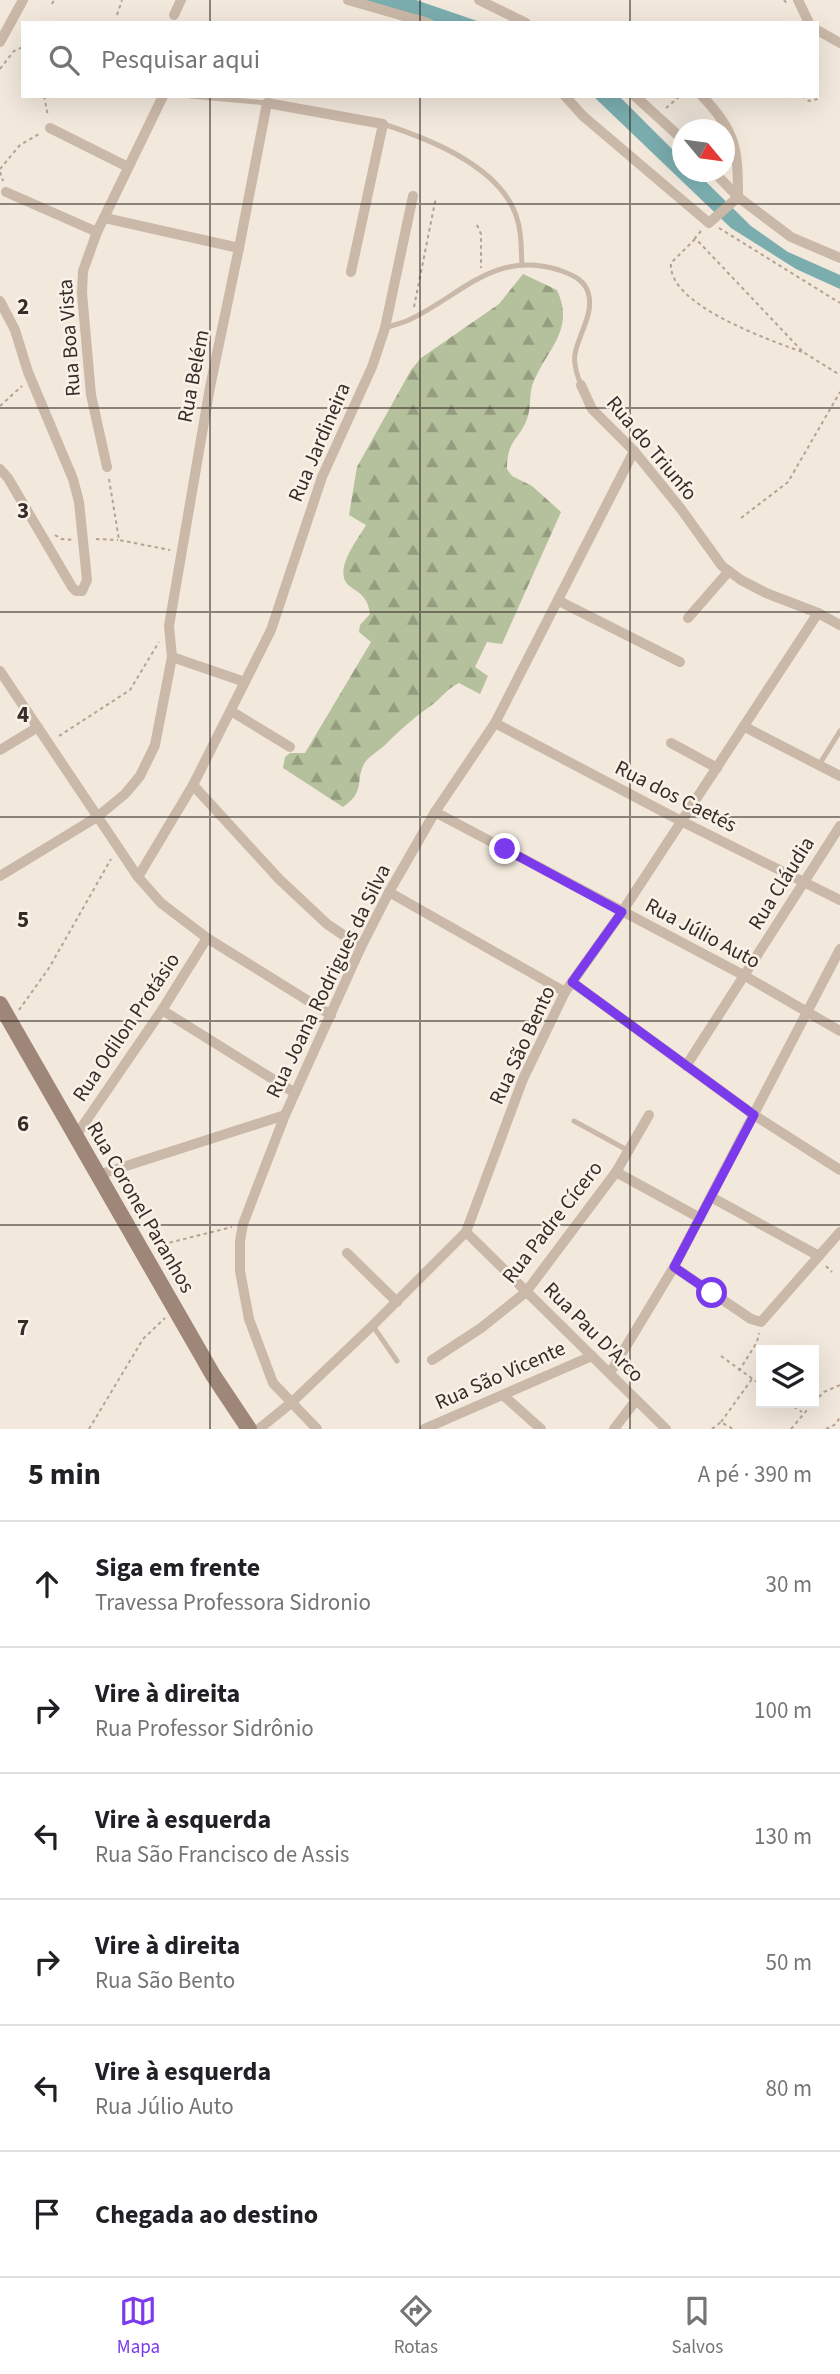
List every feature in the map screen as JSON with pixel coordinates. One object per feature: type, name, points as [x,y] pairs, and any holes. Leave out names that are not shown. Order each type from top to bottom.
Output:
[{"type":"street","points":[[0,42],[23,0]]},
{"type":"street","points":[[174,15],[180,0]]},
{"type":"street","points":[[348,0],[421,21]]},
{"type":"street","points":[[479,0],[522,21]]},
{"type":"street","points":[[797,0],[808,21]]},
{"type":"street","points":[[819,31],[840,43]]},
{"type":"street","name":"Rua Boa Vista","points":[[107,467],[91,395],[82,293],[83,271],[97,232],[162,98]]},
{"type":"street","points":[[567,98],[583,116],[712,220],[736,199],[738,166],[730,129],[704,98]]},
{"type":"street","points":[[637,98],[672,130]]},
{"type":"street","points":[[267,103],[383,124],[351,272]]},
{"type":"street","name":"Rua Belém","points":[[0,876],[97,817],[125,794],[149,761],[155,745],[172,657],[169,626],[209,387],[267,103]]},
{"type":"street","points":[[50,128],[128,167]]},
{"type":"street","points":[[722,182],[736,199],[792,237],[840,258]]},
{"type":"street","points":[[6,192],[97,232]]},
{"type":"street","name":"Rua Jardineira","points":[[138,877],[194,785],[271,630],[322,477],[372,367],[385,328],[413,196]]},
{"type":"street","points":[[105,218],[239,248]]},
{"type":"street","points":[[0,301],[15,330],[30,378],[63,451],[79,502],[87,580],[85,589],[76,591],[0,469]]},
{"type":"street","name":"Rua do Triunfo","points":[[581,385],[592,409],[634,451],[681,509],[709,551],[729,571],[766,593],[818,613],[840,625]]},
{"type":"street","name":"Rua Joana Rodrigues da Silva","points":[[317,1429],[272,1383],[249,1319],[240,1271],[243,1224],[285,1115],[361,947],[435,812],[495,723],[634,451]]},
{"type":"street","points":[[688,618],[729,571]]},
{"type":"street","points":[[559,601],[680,662]]},
{"type":"street","name":"Rua São Bento","points":[[259,1429],[291,1403],[372,1326],[466,1232],[523,1079],[569,987],[622,912],[818,613]]},
{"type":"street","points":[[172,657],[245,682]]},
{"type":"street","points":[[0,671],[138,877],[160,902],[207,938],[331,1015]]},
{"type":"street","points":[[231,711],[290,747]]},
{"type":"street","name":"Rua dos Caetés","points":[[495,723],[681,821],[840,900]]},
{"type":"street","points":[[0,750],[38,727]]},
{"type":"street","points":[[744,727],[840,776]]},
{"type":"street","points":[[671,743],[717,768]]},
{"type":"street","points":[[194,785],[279,879],[327,924],[361,947]]},
{"type":"street","name":"Rua Júlio Auto","points":[[435,812],[745,976],[840,1031]]},
{"type":"street","name":"Rua Cláudia","points":[[686,1066],[840,827]]},
{"type":"street","points":[[389,892],[569,987],[754,1115],[840,1170]]},
{"type":"street","name":"Rua Odilon Protásio","points":[[75,1138],[162,1010],[207,938]]},
{"type":"street","points":[[610,1373],[674,1267],[840,948]]},
{"type":"street","name":"Rua Coronel Paranhos","points":[[0,1004],[213,1375],[249,1429]]},
{"type":"street","points":[[162,1010],[295,1093]]},
{"type":"street","points":[[98,1175],[285,1115]]},
{"type":"street","name":"Rua Padre Cícero","points":[[432,1360],[481,1328],[526,1292],[616,1172],[649,1115]]},
{"type":"street","points":[[616,1172],[700,1218]]},
{"type":"street","points":[[711,1197],[818,1256]]},
{"type":"street","points":[[674,1267],[751,1319],[761,1322],[840,1231]]},
{"type":"street","name":"Rua Pau D'Arco","points":[[466,1232],[666,1429]]},
{"type":"street","points":[[347,1253],[397,1302]]},
{"type":"street","name":"Rua São Vicente","points":[[424,1429],[439,1426],[592,1356]]},
{"type":"street","points":[[503,1395],[541,1429]]},
{"type":"street","points":[[614,1429],[636,1400]]},
{"type":"lane","points":[[212,98],[267,103]]},
{"type":"lane","points":[[383,124],[419,135],[448,150],[495,183],[513,208],[518,222],[522,265],[504,267],[482,276],[412,318],[385,328]]},
{"type":"lane","name":"Rua do Triunfo","points":[[522,265],[546,266],[572,274],[586,285],[590,300],[575,355],[576,373],[581,385]]},
{"type":"lane","points":[[819,765],[840,731]]},
{"type":"lane","points":[[574,1121],[629,1151]]},
{"type":"lane","points":[[372,1326],[397,1361]]},
{"type":"path","points":[[52,4],[54,0]]},
{"type":"path","points":[[117,15],[121,0]]},
{"type":"path","points":[[0,69],[14,51],[21,48]]},
{"type":"path","points":[[0,169],[20,145],[50,128],[44,98]]},
{"type":"path","points":[[657,116],[678,98]]},
{"type":"path","points":[[412,318],[436,197]]},
{"type":"path","points":[[840,303],[712,220],[671,263],[674,282],[693,299],[744,331],[803,352],[840,375]]},
{"type":"path","points":[[477,225],[481,234],[482,276]]},
{"type":"path","points":[[695,238],[803,352]]},
{"type":"path","points":[[0,406],[30,378]]},
{"type":"path","points":[[741,518],[788,482],[840,393]]},
{"type":"path","points":[[107,467],[119,540]]},
{"type":"path","points":[[96,540],[119,540],[181,552]]},
{"type":"path","points":[[49,742],[130,690],[169,626]]},
{"type":"path","points":[[10,1021],[49,968],[119,845]]},
{"type":"path","points":[[142,1250],[243,1224]]},
{"type":"path","points":[[89,1429],[143,1339],[175,1309]]},
{"type":"path","points":[[740,1371],[757,1342],[761,1322]]},
{"type":"path","points":[[721,1356],[756,1381]]},
{"type":"path","points":[[712,1429],[722,1422],[752,1378]]},
{"type":"path","points":[[819,1397],[840,1385]]},
{"type":"path","points":[[796,1408],[803,1413]]},
{"type":"path","points":[[791,1429],[808,1408]]},
{"type":"path","points":[[826,1429],[836,1424],[840,1417]]},
{"type":"path","points":[[722,1422],[733,1429]]},
{"type":"green space","points":[[523,274],[557,290],[563,318],[556,340],[532,386],[528,415],[511,446],[507,469],[512,476],[532,486],[561,512],[502,644],[487,642],[475,667],[488,676],[480,694],[459,683],[450,688],[368,759],[361,770],[355,796],[343,807],[283,768],[285,757],[290,753],[305,753],[371,642],[359,632],[360,625],[370,614],[368,606],[362,595],[346,582],[343,571],[351,550],[366,525],[349,515],[357,467],[411,370],[421,358],[499,304]]},
{"type":"water","points":[[354,0],[416,0],[477,21],[434,21]]},
{"type":"water","points":[[595,98],[621,98],[672,149],[672,172]]},
{"type":"water","points":[[683,182],[706,182],[751,226],[788,252],[840,275],[840,289],[796,269],[731,228]]},
{"type":"route","points":[[505,849],[622,912],[572,982],[754,1115],[674,1267],[712,1293]]}]
